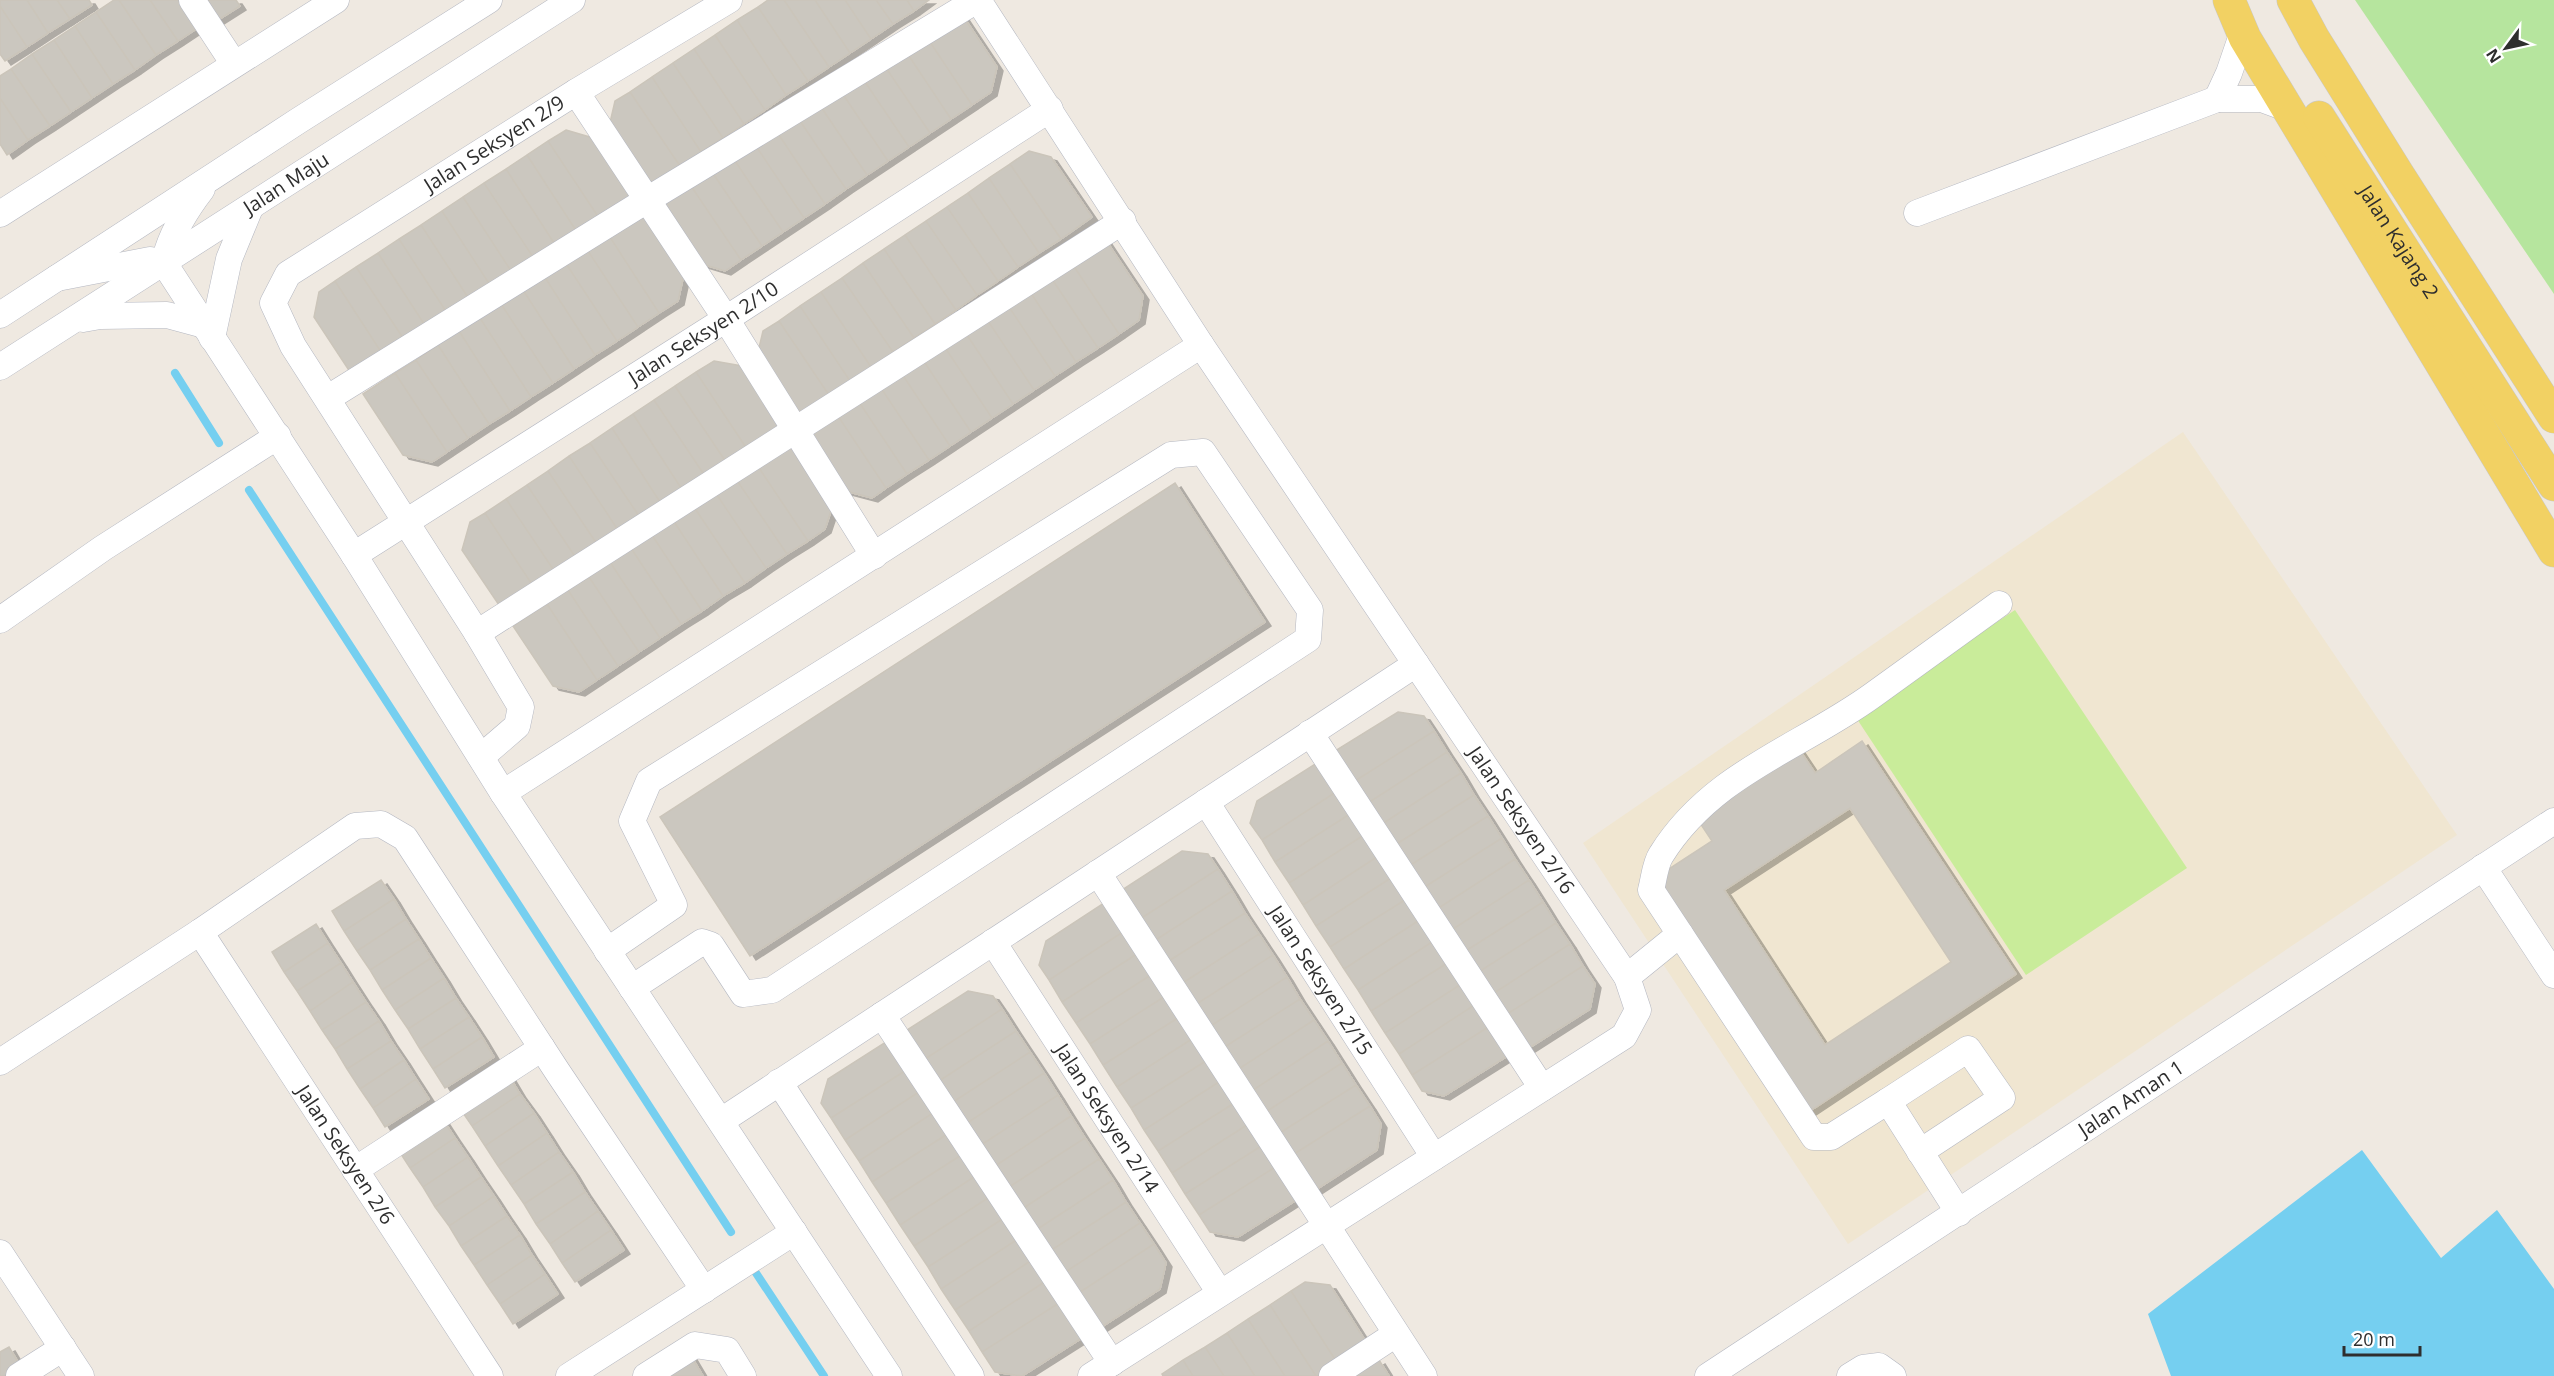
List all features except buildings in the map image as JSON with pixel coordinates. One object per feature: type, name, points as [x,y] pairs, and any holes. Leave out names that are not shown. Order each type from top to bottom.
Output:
[{"type":"main road","points":[[2229,0],[2243,32],[2289,110],[2554,551]]},
{"type":"main road","name":"Jalan Kajang 2","points":[[2243,0],[2549,477]]},
{"type":"main road","name":"Jalan Kajang 2","points":[[2293,0],[2314,39],[2398,174],[2554,417]]},
{"type":"main road","points":[[2303,0],[2554,384]]},
{"type":"street","points":[[192,0],[234,64]]},
{"type":"street","points":[[0,214],[336,0]]},
{"type":"street","points":[[0,315],[489,0]]},
{"type":"street","name":"Jalan Maju","points":[[0,367],[572,0]]},
{"type":"street","name":"Jalan Seksyen 2/9","points":[[328,398],[293,346],[273,303],[288,274],[576,92],[729,0]]},
{"type":"street","points":[[481,757],[517,726],[521,707],[477,633],[328,398],[647,200],[978,0]]},
{"type":"street","name":"Jalan Seksyen 2/16","points":[[978,0],[1123,221],[1201,345],[1627,977],[1638,1010],[1624,1036],[1102,1369]]},
{"type":"street","points":[[2217,99],[2243,32]]},
{"type":"street","points":[[576,92],[726,319],[874,556]]},
{"type":"street","points":[[1917,213],[2217,99],[2262,99],[2289,110]]},
{"type":"street","name":"Jalan Seksyen 2/10","points":[[354,555],[726,319],[1050,109]]},
{"type":"street","points":[[164,263],[167,250],[187,209],[211,178]]},
{"type":"street","points":[[208,332],[229,259],[250,208]]},
{"type":"street","points":[[477,633],[1123,221]]},
{"type":"street","points":[[57,278],[150,260],[164,263],[278,436],[503,793],[889,1376]]},
{"type":"street","points":[[74,321],[100,316],[167,315],[208,332]]},
{"type":"street","points":[[503,793],[1201,345]]},
{"type":"street","points":[[0,620],[103,549],[278,436]]},
{"type":"street","points":[[607,951],[674,905],[632,821],[649,781],[1171,455],[1203,452],[1310,610],[1308,639],[772,990],[743,994],[711,945],[702,942],[632,988]]},
{"type":"street","points":[[1920,1152],[2002,1098],[1968,1049],[1831,1137],[1814,1137],[1651,890],[1659,857],[1713,795],[1770,755],[1874,695],[1999,604]]},
{"type":"street","points":[[721,1121],[1416,664]]},
{"type":"street","points":[[1310,734],[1542,1088]]},
{"type":"street","name":"Jalan Seksyen 2/15","points":[[1206,802],[1434,1157]]},
{"type":"street","name":"Jalan Aman 1","points":[[1708,1376],[2554,821]]},
{"type":"street","points":[[0,1062],[200,932],[355,826],[381,824],[405,838],[704,1290]]},
{"type":"street","points":[[2484,867],[2554,975]]},
{"type":"street","points":[[1098,873],[1424,1376]]},
{"type":"street","name":"Jalan Seksyen 2/6","points":[[200,932],[490,1376]]},
{"type":"street","points":[[1627,977],[1680,934]]},
{"type":"street","name":"Jalan Seksyen 2/14","points":[[993,942],[1220,1293]]},
{"type":"street","points":[[882,1015],[1102,1369]]},
{"type":"street","points":[[355,1170],[542,1048]]},
{"type":"street","points":[[779,1082],[971,1376]]},
{"type":"street","points":[[1888,1101],[1959,1213]]},
{"type":"street","points":[[569,1376],[794,1232]]},
{"type":"street","points":[[0,1253],[81,1376]]},
{"type":"street","points":[[1332,1376],[1396,1334]]},
{"type":"street","points":[[646,1376],[695,1345],[727,1350],[743,1376]]},
{"type":"street","points":[[19,1376],[63,1348]]},
{"type":"street","points":[[1850,1376],[1863,1368],[1879,1366],[1893,1376]]},
{"type":"shaded area","points":[[2183,432],[2457,835],[1848,1244],[1583,843]]},
{"type":"green space","points":[[2355,0],[2554,0],[2554,294]]},
{"type":"green space","points":[[2015,610],[2187,868],[2026,975],[1855,716]]},
{"type":"water","points":[[2362,1150],[2441,1258],[2497,1210],[2554,1289],[2554,1376],[2171,1376],[2148,1314]]},
{"type":"waterway","points":[[175,373],[219,443]]},
{"type":"waterway","points":[[249,490],[731,1232]]},
{"type":"waterway","points":[[756,1273],[824,1376]]}]
